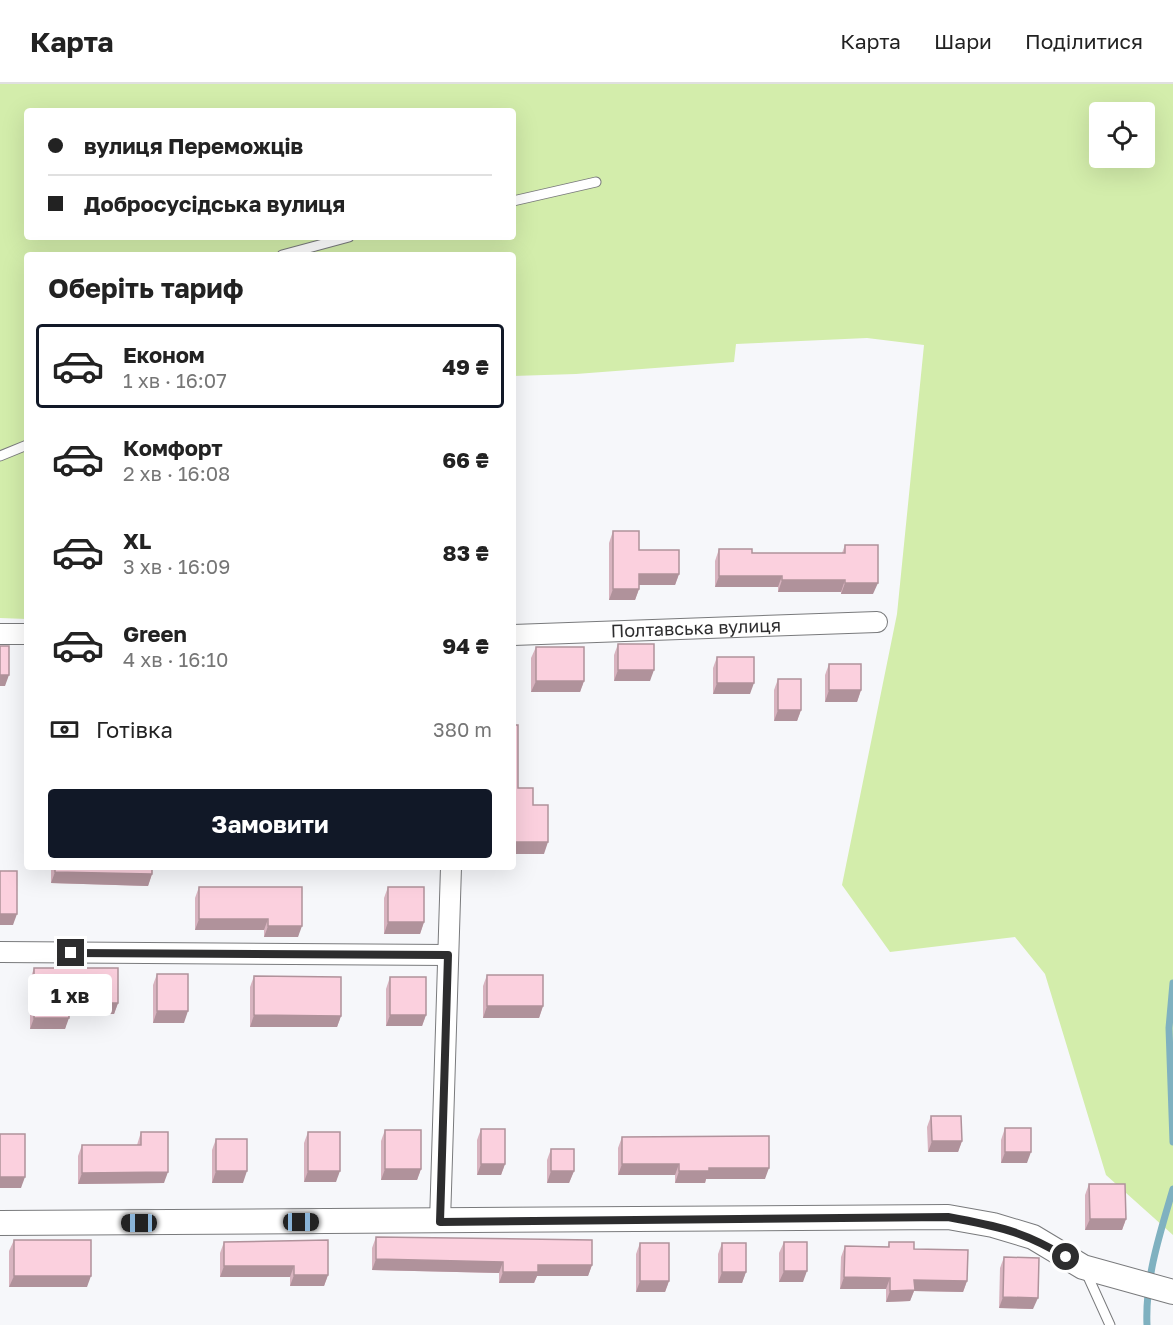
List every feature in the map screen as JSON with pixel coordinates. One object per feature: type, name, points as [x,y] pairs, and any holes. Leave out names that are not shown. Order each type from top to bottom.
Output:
[{"type":"street","name":"Полтавська вулиця","points":[[516,635],[877,622]]},
{"type":"street","points":[[0,634],[24,634]]},
{"type":"street","points":[[440,1222],[451,870]]},
{"type":"street","points":[[0,952],[448,955]]},
{"type":"street","points":[[0,1223],[948,1217],[993,1225],[1032,1237],[1083,1267],[1173,1292]]},
{"type":"lane","points":[[516,200],[596,183]]},
{"type":"lane","points":[[293,252],[338,240]]},
{"type":"lane","points":[[0,456],[24,446]]},
{"type":"lane","points":[[1083,1267],[1110,1325]]},
{"type":"green space","points":[[0,84],[1173,84],[1173,1235],[1106,1175],[1045,974],[1015,937],[890,952],[842,885],[897,614],[924,345],[867,338],[736,344],[734,362],[576,374],[516,376],[516,252],[24,252],[24,619],[0,618]]},
{"type":"building","points":[[613,531],[639,531],[639,550],[679,550],[679,574],[639,574],[639,589],[613,589]]},
{"type":"building","points":[[845,545],[878,545],[878,583],[845,583],[845,580],[782,580],[782,576],[719,576],[719,549],[752,549],[752,553],[845,553]]},
{"type":"building","points":[[618,644],[654,644],[654,670],[618,670]]},
{"type":"building","points":[[0,646],[9,646],[9,675],[0,675]]},
{"type":"building","points":[[536,647],[584,647],[584,681],[536,681]]},
{"type":"building","points":[[717,657],[754,657],[754,683],[717,683]]},
{"type":"building","points":[[829,664],[861,664],[861,690],[829,690]]},
{"type":"building","points":[[778,679],[801,679],[801,710],[778,710]]},
{"type":"building","points":[[516,725],[518,725],[518,788],[533,788],[533,805],[548,805],[548,842],[516,842]]},
{"type":"building","points":[[55,870],[152,870],[152,874],[55,872]]},
{"type":"building","points":[[0,871],[17,871],[17,914],[0,914]]},
{"type":"building","points":[[199,887],[302,887],[302,926],[268,926],[268,919],[199,919]]},
{"type":"building","points":[[388,887],[424,887],[424,922],[388,922]]},
{"type":"building","points":[[34,968],[118,968],[118,1003],[69,1003],[69,1018],[34,1018]]},
{"type":"building","points":[[157,974],[188,974],[188,1011],[157,1011]]},
{"type":"building","points":[[487,975],[543,975],[543,1006],[487,1006]]},
{"type":"building","points":[[254,976],[341,977],[341,1016],[254,1015]]},
{"type":"building","points":[[390,977],[426,977],[426,1015],[390,1015]]},
{"type":"building","points":[[931,1116],[961,1116],[962,1141],[932,1141]]},
{"type":"building","points":[[1005,1128],[1031,1128],[1031,1152],[1005,1152]]},
{"type":"building","points":[[481,1129],[505,1129],[505,1164],[481,1164]]},
{"type":"building","points":[[385,1130],[421,1130],[421,1169],[385,1169]]},
{"type":"building","points":[[141,1132],[168,1132],[168,1172],[82,1173],[82,1145],[141,1145]]},
{"type":"building","points":[[308,1132],[340,1132],[340,1171],[308,1171]]},
{"type":"building","points":[[0,1134],[25,1134],[25,1177],[0,1177]]},
{"type":"building","points":[[769,1136],[769,1168],[709,1168],[709,1171],[679,1171],[679,1164],[622,1164],[622,1137]]},
{"type":"building","points":[[216,1139],[247,1139],[247,1171],[216,1171]]},
{"type":"building","points":[[551,1149],[574,1149],[574,1171],[551,1171]]},
{"type":"building","points":[[1089,1184],[1125,1184],[1126,1219],[1090,1219]]},
{"type":"building","points":[[376,1237],[592,1240],[592,1265],[538,1265],[538,1272],[503,1272],[503,1262],[376,1259]]},
{"type":"building","points":[[14,1240],[91,1240],[91,1276],[14,1276]]},
{"type":"building","points":[[328,1240],[328,1275],[294,1275],[294,1266],[224,1266],[224,1242]]},
{"type":"building","points":[[784,1242],[807,1242],[807,1271],[784,1271]]},
{"type":"building","points":[[889,1242],[914,1242],[914,1249],[968,1250],[967,1281],[914,1280],[915,1290],[890,1291],[890,1278],[844,1277],[845,1246],[889,1247]]},
{"type":"building","points":[[640,1243],[669,1243],[669,1281],[640,1281]]},
{"type":"building","points":[[722,1243],[746,1243],[746,1272],[722,1272]]},
{"type":"building","points":[[1004,1257],[1039,1258],[1038,1298],[1003,1297]]},
{"type":"waterway","points":[[1173,983],[1169,1028],[1173,1142]]},
{"type":"waterway","points":[[1147,1325],[1151,1273],[1173,1189]]},
{"type":"route","points":[[71,953],[448,955],[440,1222],[948,1217],[993,1225],[1032,1237],[1066,1257]]}]
